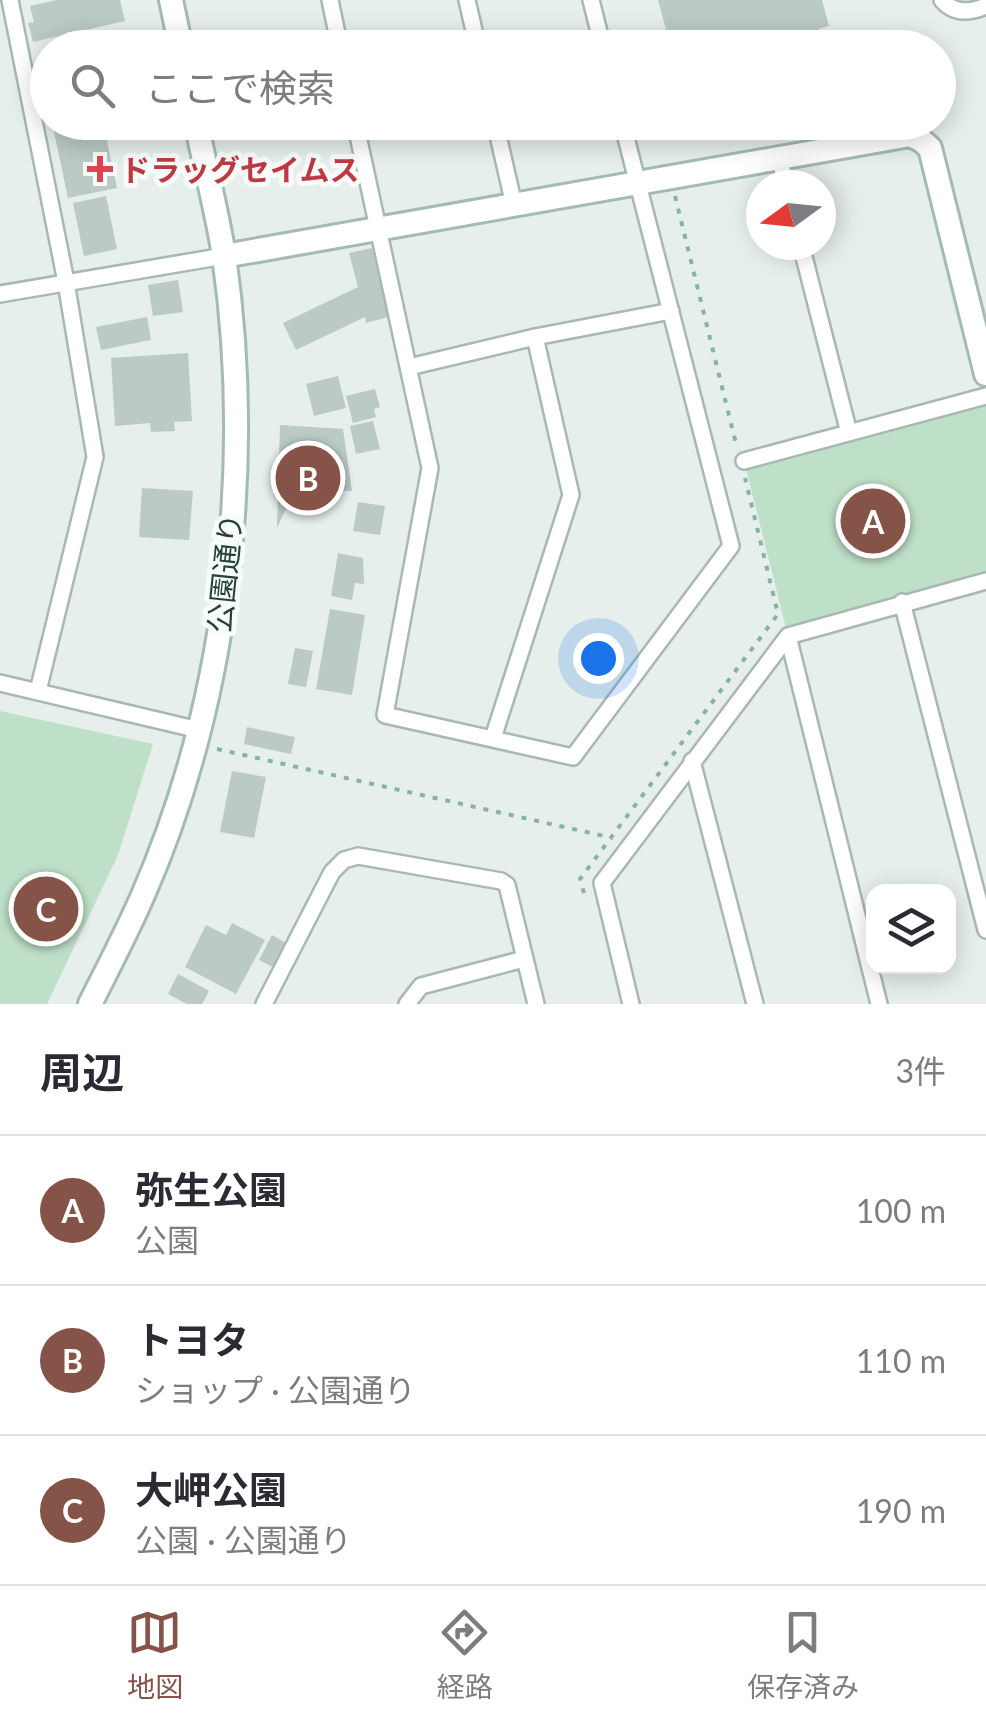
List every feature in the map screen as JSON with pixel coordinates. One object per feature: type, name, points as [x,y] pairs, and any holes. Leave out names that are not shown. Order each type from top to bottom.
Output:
[{"type":"street","points":[[10,0],[30,101]]},
{"type":"street","points":[[171,0],[177,30]]},
{"type":"street","points":[[330,0],[336,30]]},
{"type":"street","points":[[467,0],[474,30]]},
{"type":"street","points":[[591,0],[598,30]]},
{"type":"street","points":[[942,0],[948,7],[969,13],[986,6]]},
{"type":"street","points":[[38,140],[95,457],[38,692]]},
{"type":"street","name":"公園通り","points":[[90,1004],[144,894],[197,737],[218,637],[235,459],[235,386],[224,256],[200,140]]},
{"type":"street","points":[[359,140],[430,468],[385,715],[573,757],[731,546],[627,140]]},
{"type":"street","points":[[499,140],[514,205]]},
{"type":"street","points":[[0,294],[880,140]]},
{"type":"street","points":[[918,140],[930,148],[986,374]]},
{"type":"street","points":[[779,157],[782,170]]},
{"type":"street","points":[[805,260],[850,433]]},
{"type":"street","points":[[409,367],[535,337],[671,311]]},
{"type":"street","points":[[493,738],[570,495],[535,337]]},
{"type":"street","points":[[744,461],[986,396]]},
{"type":"street","points":[[631,1004],[602,883],[788,636],[986,581]]},
{"type":"street","points":[[902,602],[986,930]]},
{"type":"street","points":[[788,636],[878,1004]]},
{"type":"street","points":[[0,683],[197,737]]},
{"type":"street","points":[[692,761],[755,1004]]},
{"type":"street","points":[[264,1004],[332,872],[344,860],[358,856],[501,881],[507,886],[536,1004]]},
{"type":"street","points":[[408,1004],[420,986],[524,959]]},
{"type":"path","points":[[197,737],[632,843]]},
{"type":"green space","points":[[986,396],[986,582],[788,636],[744,461]]},
{"type":"green space","points":[[0,711],[153,744],[118,855],[47,1004],[0,1004]]},
{"type":"building","points":[[57,0],[120,0],[125,21],[86,30],[30,31],[28,23],[34,22],[30,6]]},
{"type":"building","points":[[658,0],[822,0],[829,26],[818,30],[666,30]]},
{"type":"building","points":[[56,140],[107,140],[117,188],[68,198]]},
{"type":"building","points":[[106,196],[117,249],[84,256],[73,203]]},
{"type":"building","points":[[372,248],[388,317],[366,323],[365,317],[296,350],[283,323],[358,287],[349,253]]},
{"type":"building","points":[[178,280],[183,312],[153,316],[148,285]]},
{"type":"building","points":[[147,317],[151,340],[101,350],[96,327]]},
{"type":"building","points":[[188,353],[192,421],[174,422],[175,431],[151,432],[150,423],[115,426],[111,358]]},
{"type":"building","points":[[338,376],[346,408],[314,416],[306,384]]},
{"type":"building","points":[[375,389],[380,407],[374,409],[376,417],[353,423],[346,396]]},
{"type":"building","points":[[373,421],[380,449],[356,454],[350,426]]},
{"type":"building","points":[[280,425],[343,429],[352,491],[295,489],[277,528]]},
{"type":"building","points":[[142,488],[193,491],[189,540],[139,537]]},
{"type":"building","points":[[358,502],[385,506],[380,535],[353,531]]},
{"type":"building","points":[[338,553],[363,558],[364,584],[355,583],[352,600],[331,596]]},
{"type":"building","points":[[330,609],[365,615],[352,695],[316,689]]},
{"type":"building","points":[[295,648],[313,651],[306,687],[288,684]]},
{"type":"building","points":[[247,727],[295,737],[291,754],[244,744]]},
{"type":"building","points":[[232,771],[266,777],[254,838],[220,832]]},
{"type":"building","points":[[232,923],[265,940],[236,994],[185,967],[206,925],[226,935]]},
{"type":"building","points":[[272,935],[288,944],[275,968],[259,960]]},
{"type":"building","points":[[178,974],[209,991],[202,1004],[187,1004],[168,994]]},
{"type":"place","name":"ドラッグセイムス","points":[[100,169]]},
{"type":"place","name":"トヨタ","points":[[308,478]]},
{"type":"place","name":"弥生公園","points":[[873,521]]},
{"type":"place","name":"大岬公園","points":[[46,909]]}]
